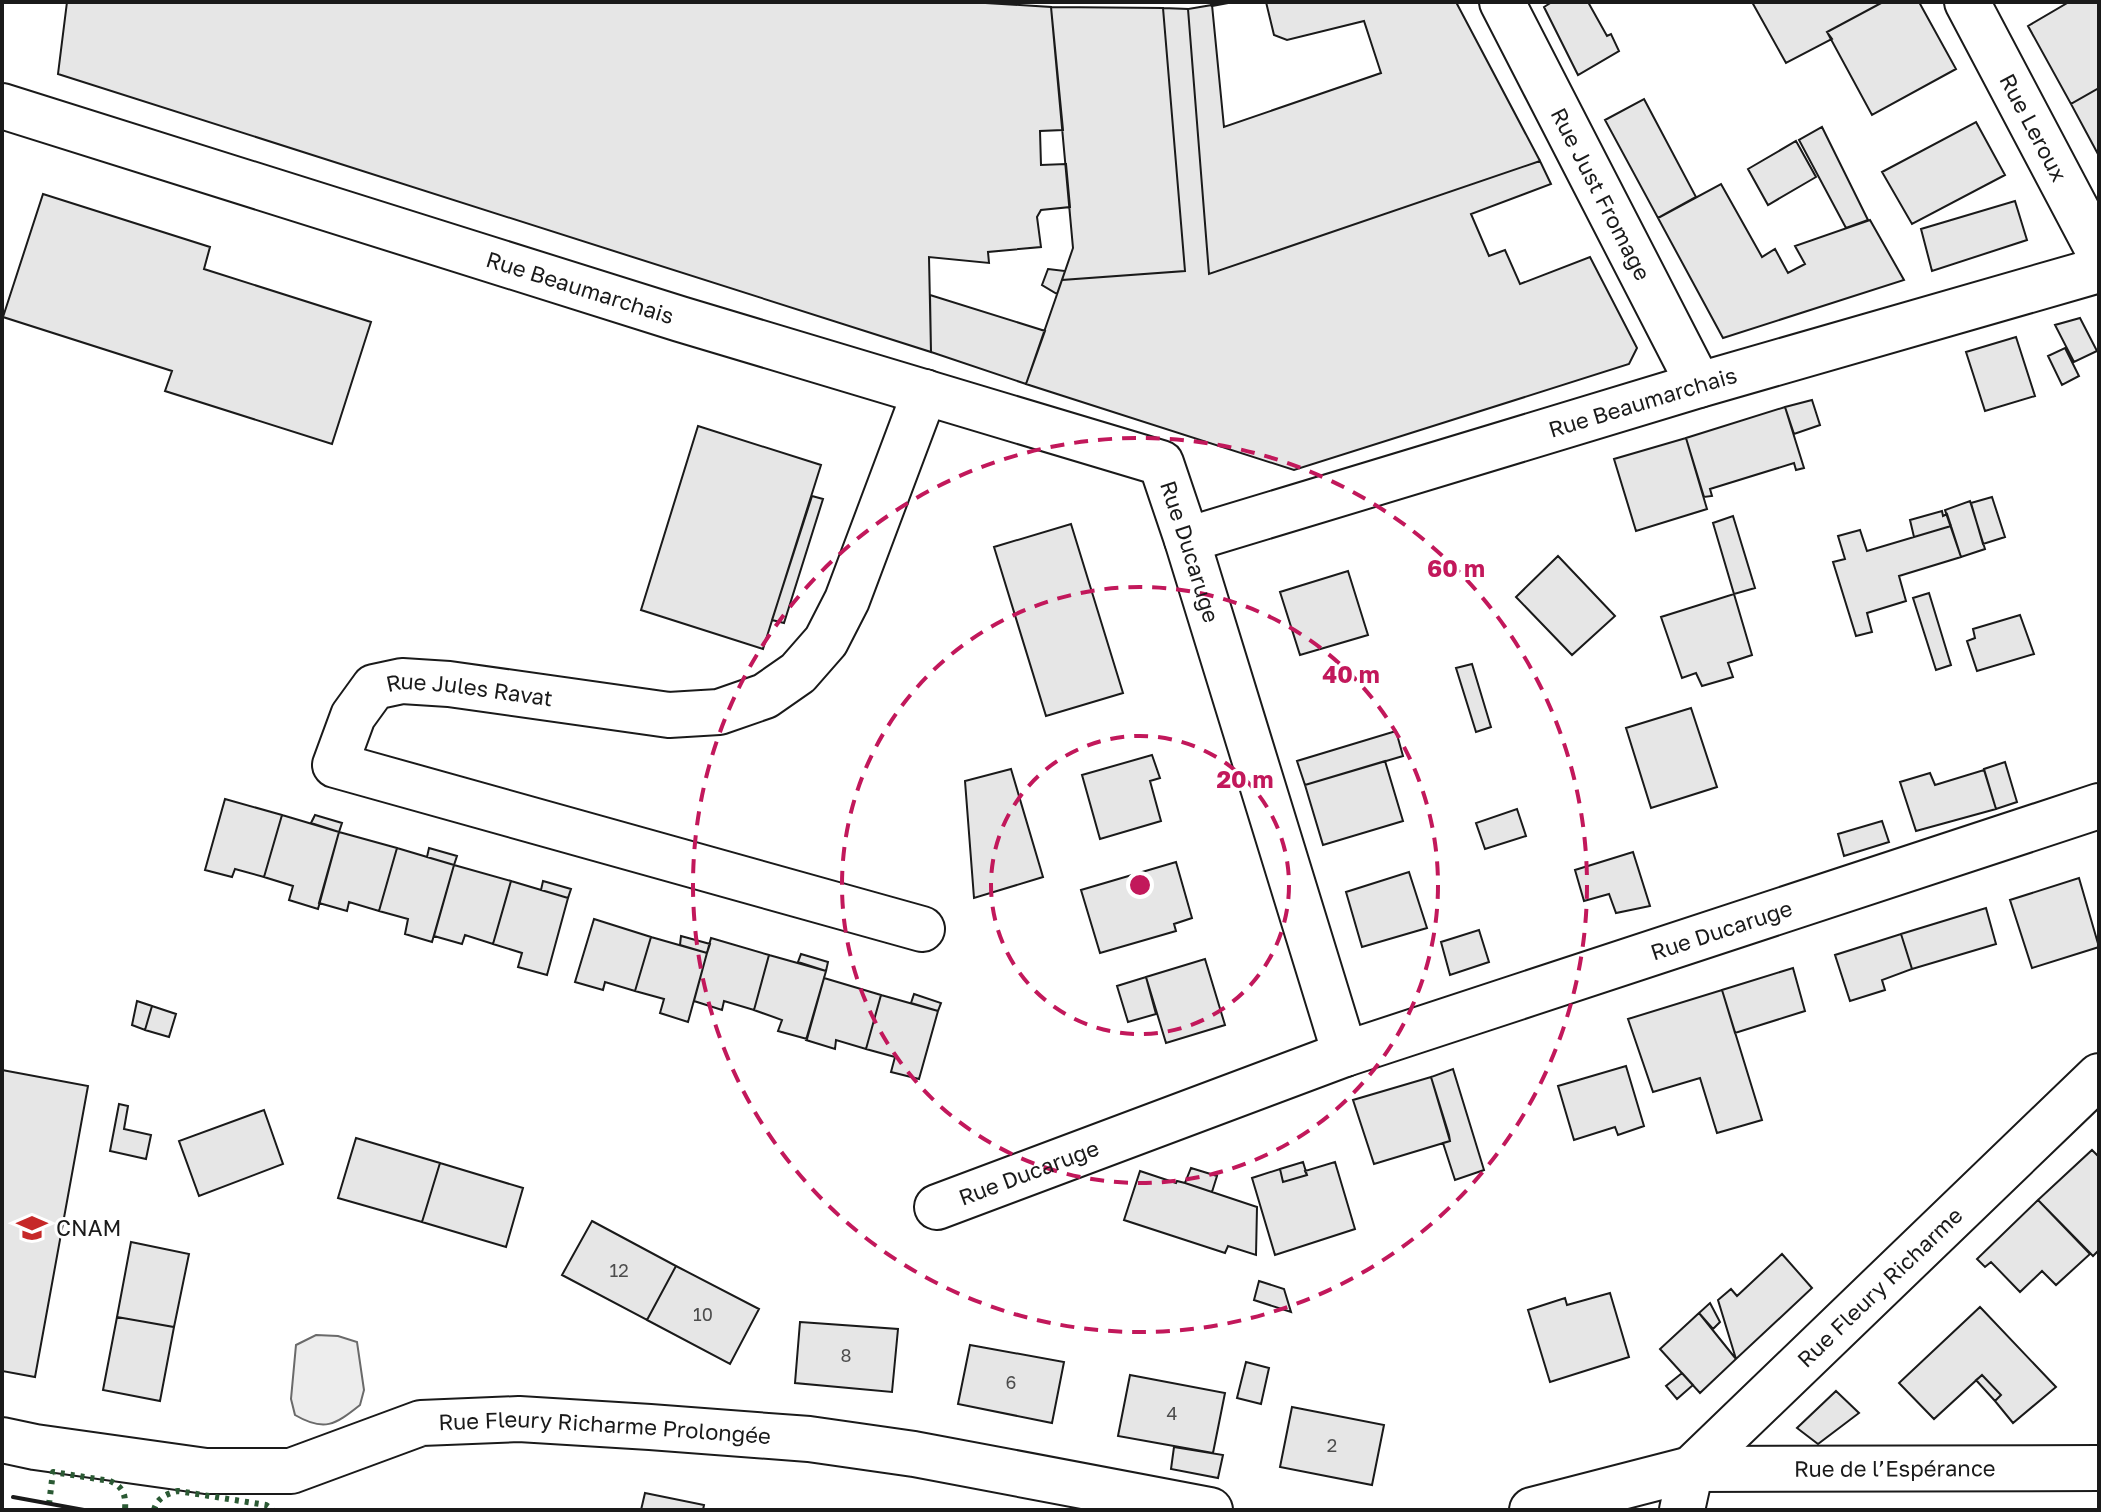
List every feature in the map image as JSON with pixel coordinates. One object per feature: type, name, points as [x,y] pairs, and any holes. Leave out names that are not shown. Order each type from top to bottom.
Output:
[{"type":"street","name":"Rue Just Fromage","points":[[1502,2],[1699,385]]},
{"type":"street","name":"Rue Leroux","points":[[1967,2],[2099,252]]},
{"type":"street","name":"Rue Beaumarchais","points":[[2,106],[680,319],[1161,463]]},
{"type":"street","name":"Rue Beaumarchais","points":[[1187,540],[1699,385],[2099,270]]},
{"type":"street","name":"Rue Jules Ravat","points":[[922,929],[335,765],[353,716],[374,687],[402,681],[449,684],[669,715],[719,712],[765,696],[798,673],[826,641],[847,600],[925,392]]},
{"type":"street","name":"Rue Ducaruge","points":[[1161,463],[1345,1054]]},
{"type":"street","name":"Rue Ducaruge","points":[[937,1207],[1345,1054],[2099,806]]},
{"type":"street","name":"Rue Fleury Richarme","points":[[1686,1490],[2098,1079]]},
{"type":"street","name":"Rue Fleury Richarme Prolongée","points":[[2,1440],[206,1471],[291,1471],[421,1423],[519,1419],[607,1424],[809,1439],[914,1454],[1210,1510]]},
{"type":"street","name":"Rue de l’Espérance","points":[[1686,1490],[2099,1468]]},
{"type":"street","points":[[1532,1510],[1686,1490]]},
{"type":"shaded area","points":[[316,1335],[338,1336],[357,1342],[364,1390],[360,1405],[336,1421],[322,1425],[295,1415],[291,1399],[296,1345]]},
{"type":"building","points":[[67,2],[969,2],[1051,7],[1063,130],[1040,131],[1041,165],[1066,164],[1070,207],[1041,210],[1037,217],[1041,247],[988,252],[989,263],[929,257],[931,352],[58,74]]},
{"type":"building","points":[[1266,2],[1456,2],[1540,161],[1209,274],[1188,9],[1212,5],[1224,127],[1381,73],[1364,21],[1287,40],[1274,35]]},
{"type":"building","points":[[1552,2],[1588,2],[1619,51],[1578,75],[1544,7]]},
{"type":"building","points":[[1752,2],[1883,2],[1827,32],[1832,39],[1786,63]]},
{"type":"building","points":[[1883,2],[1919,2],[1956,69],[1872,115],[1827,32]]},
{"type":"building","points":[[2069,2],[2099,2],[2099,88],[2071,104],[2028,26]]},
{"type":"building","points":[[1051,7],[1163,8],[1185,271],[1062,280],[1073,248]]},
{"type":"building","points":[[1163,8],[1188,9],[1209,274],[1540,161],[1551,184],[1471,214],[1489,256],[1505,250],[1520,284],[1590,257],[1637,348],[1629,364],[1294,470],[1026,384],[1062,280],[1185,271]]},
{"type":"building","points":[[2099,88],[2099,156],[2071,104]]},
{"type":"building","points":[[1644,99],[1696,197],[1658,218],[1605,120]]},
{"type":"building","points":[[1976,122],[2005,175],[1912,224],[1882,172]]},
{"type":"building","points":[[1822,127],[1868,220],[1846,228],[1799,140]]},
{"type":"building","points":[[1796,141],[1816,177],[1768,205],[1748,169]]},
{"type":"building","points":[[1721,184],[1762,257],[1775,249],[1788,273],[1805,264],[1795,246],[1870,220],[1904,280],[1723,338],[1658,218]]},
{"type":"building","points":[[43,194],[210,247],[204,269],[371,322],[332,444],[165,391],[172,371],[3,317]]},
{"type":"building","points":[[2015,201],[2027,240],[1932,271],[1921,229]]},
{"type":"building","points":[[1048,269],[1065,271],[1057,294],[1042,285]]},
{"type":"building","points":[[930,295],[1045,331],[1026,384],[931,352]]},
{"type":"building","points":[[2080,318],[2097,351],[2074,362],[2055,325]]},
{"type":"building","points":[[2016,337],[2035,396],[1985,411],[1966,352]]},
{"type":"building","points":[[2065,348],[2079,376],[2062,385],[2048,356]]},
{"type":"building","points":[[1812,400],[1820,425],[1794,434],[1785,407]]},
{"type":"building","points":[[1785,407],[1804,468],[1796,470],[1794,463],[1710,489],[1712,496],[1704,497],[1686,438]]},
{"type":"building","points":[[698,426],[821,465],[763,649],[641,610]]},
{"type":"building","points":[[1686,438],[1707,509],[1636,531],[1614,459]]},
{"type":"building","points":[[812,496],[823,499],[784,623],[772,620]]},
{"type":"building","points":[[1992,497],[2005,537],[1983,544],[1971,503]]},
{"type":"building","points":[[1970,501],[1985,549],[1961,557],[1945,510]]},
{"type":"building","points":[[1942,511],[1943,516],[1947,514],[1951,526],[1914,537],[1910,520]]},
{"type":"building","points":[[1733,516],[1755,588],[1734,594],[1713,523]]},
{"type":"building","points":[[1071,524],[1123,693],[1046,716],[994,547]]},
{"type":"building","points":[[1951,526],[1961,557],[1899,576],[1906,601],[1867,613],[1872,632],[1856,636],[1833,562],[1845,559],[1838,536],[1860,530],[1867,551]]},
{"type":"building","points":[[1558,556],[1615,616],[1572,655],[1516,597]]},
{"type":"building","points":[[1348,571],[1368,635],[1300,655],[1280,592]]},
{"type":"building","points":[[1929,593],[1951,665],[1936,670],[1913,598]]},
{"type":"building","points":[[1734,594],[1752,655],[1728,663],[1733,677],[1702,686],[1696,673],[1682,678],[1661,617]]},
{"type":"building","points":[[2020,615],[2034,654],[1977,671],[1967,641],[1975,638],[1973,629]]},
{"type":"building","points":[[1472,664],[1491,727],[1476,732],[1456,668]]},
{"type":"building","points":[[1691,708],[1717,787],[1651,808],[1626,728]]},
{"type":"building","points":[[1396,731],[1403,756],[1305,785],[1297,761]]},
{"type":"building","points":[[1152,755],[1160,778],[1150,781],[1161,821],[1100,839],[1082,775]]},
{"type":"building","points":[[1385,761],[1403,821],[1323,845],[1305,785]]},
{"type":"building","points":[[2005,762],[2017,802],[1996,809],[1984,769]]},
{"type":"building","points":[[1011,769],[1043,877],[974,898],[965,781]]},
{"type":"building","points":[[1984,770],[1996,809],[1916,831],[1900,782],[1930,773],[1935,785]]},
{"type":"building","points":[[225,799],[282,815],[264,877],[235,869],[232,877],[205,870]]},
{"type":"building","points":[[1517,809],[1526,836],[1485,849],[1476,823]]},
{"type":"building","points":[[282,815],[339,832],[318,909],[289,900],[293,886],[264,877]]},
{"type":"building","points":[[315,815],[342,823],[339,832],[311,823]]},
{"type":"building","points":[[1882,821],[1889,842],[1844,856],[1838,834]]},
{"type":"building","points":[[339,832],[397,848],[379,911],[349,902],[347,911],[319,903]]},
{"type":"building","points":[[397,848],[454,865],[432,942],[405,934],[408,919],[379,911]]},
{"type":"building","points":[[429,848],[457,856],[454,865],[427,857]]},
{"type":"building","points":[[1633,852],[1650,906],[1616,913],[1609,894],[1584,901],[1575,870]]},
{"type":"building","points":[[1176,862],[1192,918],[1174,924],[1176,931],[1100,953],[1081,890]]},
{"type":"building","points":[[454,865],[511,881],[493,944],[465,935],[462,944],[434,936]]},
{"type":"building","points":[[1409,872],[1427,928],[1362,947],[1346,892]]},
{"type":"building","points":[[2079,878],[2099,947],[2032,968],[2010,900]]},
{"type":"building","points":[[511,881],[568,898],[547,975],[518,967],[522,953],[493,944]]},
{"type":"building","points":[[543,881],[571,889],[568,898],[541,890]]},
{"type":"building","points":[[1986,908],[1996,944],[1912,969],[1901,934]]},
{"type":"building","points":[[594,919],[651,937],[635,991],[605,982],[603,990],[575,982]]},
{"type":"building","points":[[1479,930],[1489,962],[1450,975],[1441,942]]},
{"type":"building","points":[[1901,934],[1912,969],[1882,980],[1885,990],[1850,1001],[1835,955]]},
{"type":"building","points":[[681,936],[710,944],[707,953],[680,945]]},
{"type":"building","points":[[651,937],[707,953],[688,1022],[660,1013],[664,999],[635,991]]},
{"type":"building","points":[[711,938],[769,955],[754,1010],[724,1001],[722,1010],[694,1001]]},
{"type":"building","points":[[801,954],[828,962],[826,971],[798,962]]},
{"type":"building","points":[[769,955],[826,971],[807,1039],[778,1031],[782,1020],[754,1010]]},
{"type":"building","points":[[1205,959],[1225,1025],[1166,1043],[1146,977]]},
{"type":"building","points":[[1793,968],[1805,1011],[1735,1033],[1722,990]]},
{"type":"building","points":[[1146,977],[1156,1014],[1128,1022],[1117,986]]},
{"type":"building","points":[[824,978],[881,995],[866,1049],[836,1040],[835,1049],[806,1040]]},
{"type":"building","points":[[1722,990],[1762,1120],[1717,1133],[1700,1078],[1653,1092],[1628,1019]]},
{"type":"building","points":[[914,994],[941,1003],[938,1011],[911,1003]]},
{"type":"building","points":[[881,995],[938,1011],[919,1079],[891,1072],[895,1057],[866,1049]]},
{"type":"building","points":[[137,1001],[152,1006],[145,1030],[132,1025]]},
{"type":"building","points":[[152,1006],[176,1014],[169,1037],[145,1030]]},
{"type":"building","points":[[1626,1066],[1644,1126],[1618,1135],[1615,1127],[1574,1140],[1558,1086]]},
{"type":"building","points":[[1453,1069],[1484,1170],[1455,1180],[1443,1143],[1450,1141],[1449,1135],[1431,1077]]},
{"type":"building","name":"CNAM","points":[[2,1070],[88,1086],[35,1377],[2,1371]]},
{"type":"building","points":[[1431,1077],[1450,1141],[1374,1164],[1353,1100]]},
{"type":"building","points":[[119,1104],[128,1106],[124,1129],[151,1135],[146,1159],[110,1151]]},
{"type":"building","points":[[264,1110],[283,1164],[199,1196],[179,1141]]},
{"type":"building","points":[[356,1138],[440,1163],[422,1222],[338,1198]]},
{"type":"building","points":[[2092,1150],[2099,1157],[2099,1250],[2093,1256],[2038,1200]]},
{"type":"building","points":[[1303,1162],[1307,1175],[1283,1182],[1280,1169]]},
{"type":"building","points":[[1335,1162],[1355,1229],[1275,1255],[1252,1178],[1280,1169],[1283,1182]]},
{"type":"building","points":[[440,1163],[523,1188],[506,1247],[422,1222]]},
{"type":"building","points":[[1191,1168],[1217,1176],[1212,1192],[1185,1183]]},
{"type":"building","points":[[1140,1171],[1257,1207],[1256,1255],[1228,1246],[1225,1253],[1124,1220]]},
{"type":"building","points":[[2038,1200],[2090,1254],[2056,1285],[2042,1271],[2020,1292],[1991,1262],[1985,1267],[1977,1259]]},
{"type":"building","points":[[592,1221],[676,1266],[647,1320],[562,1275]]},
{"type":"building","points":[[131,1242],[189,1254],[174,1327],[117,1317]]},
{"type":"building","points":[[1782,1254],[1812,1288],[1736,1359],[1718,1300],[1731,1289],[1737,1296]]},
{"type":"building","points":[[676,1266],[759,1309],[730,1364],[647,1320]]},
{"type":"building","points":[[1259,1281],[1284,1289],[1291,1312],[1254,1300]]},
{"type":"building","points":[[1610,1293],[1629,1357],[1550,1382],[1528,1310],[1565,1298],[1567,1305]]},
{"type":"building","points":[[1710,1303],[1720,1322],[1713,1329],[1699,1313]]},
{"type":"building","points":[[1980,1307],[2056,1387],[2013,1423],[1995,1401],[2001,1395],[1982,1375],[1934,1419],[1899,1383]]},
{"type":"building","points":[[1699,1313],[1736,1359],[1700,1393],[1660,1349]]},
{"type":"building","points":[[117,1317],[174,1327],[160,1401],[103,1390]]},
{"type":"building","points":[[800,1322],[898,1329],[892,1392],[795,1383]]},
{"type":"building","points":[[970,1345],[1064,1362],[1052,1423],[958,1404]]},
{"type":"building","points":[[1246,1362],[1269,1368],[1261,1404],[1237,1398]]},
{"type":"building","points":[[1682,1373],[1693,1385],[1677,1399],[1666,1386]]},
{"type":"building","points":[[1130,1375],[1225,1393],[1213,1453],[1118,1436]]},
{"type":"building","points":[[1982,1375],[2001,1395],[1995,1401],[1976,1380]]},
{"type":"building","points":[[1836,1391],[1859,1413],[1818,1444],[1797,1428]]},
{"type":"building","points":[[1292,1407],[1384,1425],[1372,1485],[1280,1467]]},
{"type":"building","points":[[1174,1447],[1223,1455],[1218,1478],[1171,1469]]},
{"type":"building","points":[[645,1493],[704,1505],[703,1510],[641,1510]]},
{"type":"hedge","points":[[49,1504],[53,1472],[115,1483],[123,1492],[125,1510]]},
{"type":"hedge","points":[[154,1510],[163,1497],[178,1491],[266,1505],[273,1510]]},
{"type":"wall","points":[[1212,5],[1228,2]]},
{"type":"wall","points":[[13,1497],[84,1510]]},
{"type":"place","name":"CNAM","points":[[32,1228]]}]
